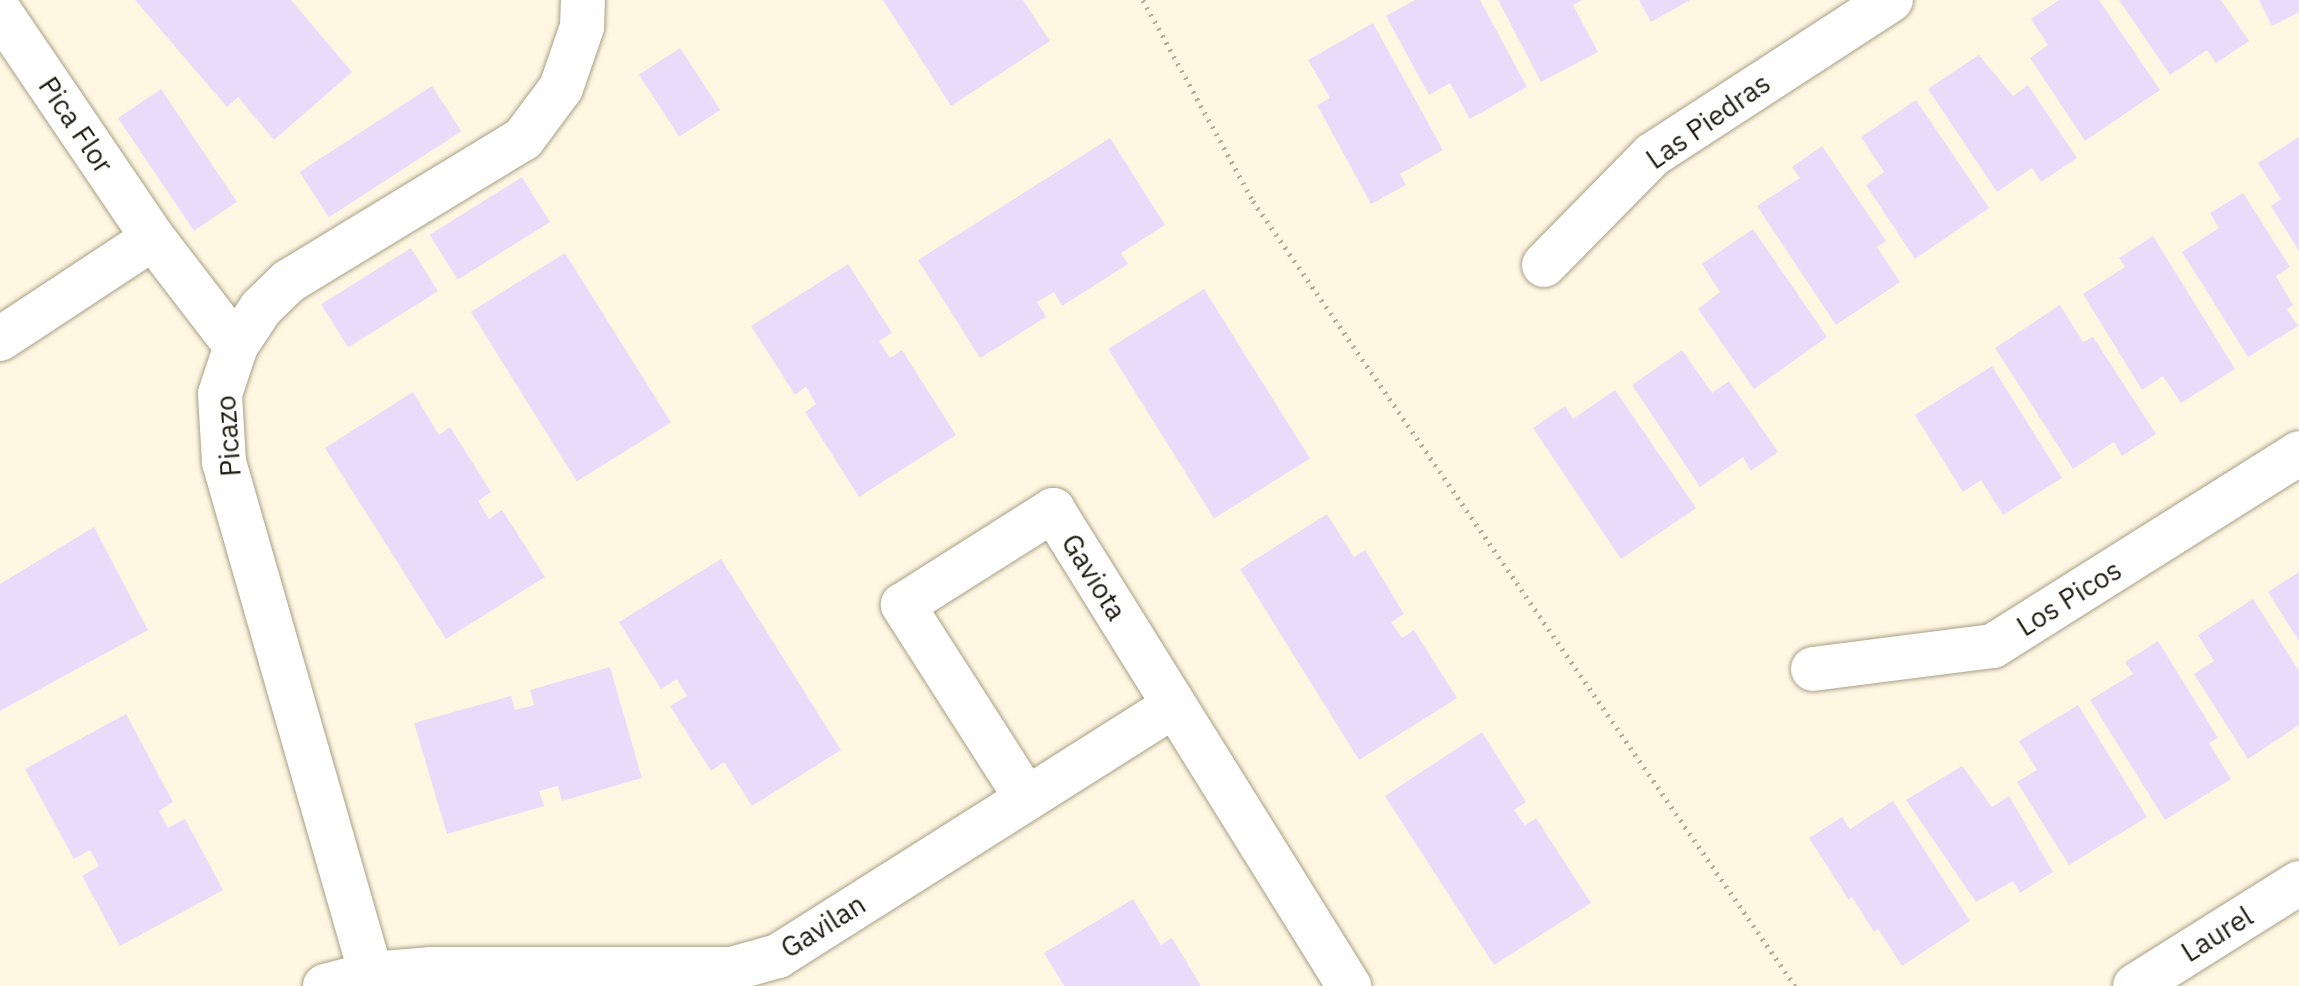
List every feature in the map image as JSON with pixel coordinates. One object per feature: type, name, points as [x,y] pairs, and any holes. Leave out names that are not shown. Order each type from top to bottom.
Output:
[{"type":"street","name":"Picazo","points":[[371,974],[224,462],[220,394],[236,346],[261,308],[289,281],[523,139],[561,88],[582,27],[583,0]]},
{"type":"street","name":"Las Piedras","points":[[1544,265],[1652,155],[1891,0]]},
{"type":"street","name":"Pica Flor","points":[[0,12],[153,238],[236,346]]},
{"type":"street","points":[[0,339],[153,238]]},
{"type":"street","name":"Los Picos","points":[[1813,669],[1993,646],[2299,453]]},
{"type":"street","name":"Gaviota","points":[[1025,796],[903,605],[1053,510],[1349,986]]},
{"type":"street","name":"Gavilan","points":[[325,986],[371,974],[684,978],[778,956],[1025,796],[1174,706]]},
{"type":"street","name":"Laurel","points":[[2135,986],[2299,883]]},
{"type":"path","points":[[1143,0],[1253,201],[1795,986]]},
{"type":"building","points":[[135,0],[291,0],[352,72],[274,140],[238,97],[227,107]]},
{"type":"building","points":[[883,0],[1023,0],[1050,41],[951,106]]},
{"type":"building","points":[[1415,0],[1480,0],[1527,87],[1470,119],[1450,83],[1429,95],[1386,16]]},
{"type":"building","points":[[1498,0],[1582,0],[1573,5],[1598,52],[1541,82]]},
{"type":"building","points":[[1639,0],[1690,0],[1651,22]]},
{"type":"building","points":[[2059,0],[2099,0],[2160,90],[2085,141],[2030,58],[2048,45],[2031,19]]},
{"type":"building","points":[[2119,0],[2221,0],[2249,41],[2216,63],[2207,50],[2170,75]]},
{"type":"building","points":[[2259,0],[2299,0],[2299,12],[2272,26]]},
{"type":"building","points":[[1373,23],[1443,150],[1400,174],[1406,185],[1371,204],[1317,105],[1330,98],[1308,60]]},
{"type":"building","points":[[680,48],[720,110],[679,137],[639,75]]},
{"type":"building","points":[[1979,55],[2013,96],[2028,85],[2077,158],[2041,182],[2032,168],[1997,192],[1928,89]]},
{"type":"building","points":[[432,86],[461,131],[329,217],[299,172]]},
{"type":"building","points":[[161,89],[237,202],[194,231],[118,118]]},
{"type":"building","points":[[1916,100],[1989,208],[1915,259],[1866,185],[1884,172],[1861,137]]},
{"type":"building","points":[[2299,137],[2299,251],[2271,206],[2281,199],[2258,163]]},
{"type":"building","points":[[1110,138],[1165,225],[1121,253],[1128,264],[1062,306],[1054,292],[1037,302],[1046,317],[980,358],[918,260]]},
{"type":"building","points":[[1822,146],[1886,241],[1877,247],[1900,282],[1836,325],[1757,206],[1800,178],[1792,167]]},
{"type":"building","points":[[522,177],[550,222],[458,280],[430,235]]},
{"type":"building","points":[[2243,193],[2290,267],[2276,276],[2293,305],[2287,309],[2298,326],[2248,357],[2182,252],[2219,228],[2210,213]]},
{"type":"building","points":[[1753,229],[1827,337],[1754,389],[1698,309],[1720,292],[1702,264]]},
{"type":"building","points":[[2153,236],[2235,369],[2181,403],[2163,376],[2142,390],[2083,294],[2125,267],[2119,258]]},
{"type":"building","points":[[411,248],[438,291],[348,347],[321,304]]},
{"type":"building","points":[[565,253],[671,423],[577,481],[471,312]]},
{"type":"building","points":[[848,264],[892,333],[879,341],[890,358],[902,350],[956,435],[859,497],[805,412],[816,404],[806,387],[795,395],[751,326]]},
{"type":"building","points":[[1204,289],[1310,459],[1214,518],[1108,349]]},
{"type":"building","points":[[2060,305],[2083,342],[2093,337],[2156,434],[2122,456],[2114,442],[2073,469],[1995,348]]},
{"type":"building","points":[[1682,350],[1712,393],[1729,381],[1778,452],[1751,471],[1743,457],[1700,487],[1632,385]]},
{"type":"building","points":[[1992,366],[2062,478],[2003,515],[1981,480],[1963,492],[1915,415]]},
{"type":"building","points":[[1615,390],[1696,508],[1621,559],[1533,428],[1565,406],[1573,419]]},
{"type":"building","points":[[413,392],[439,435],[450,427],[491,492],[478,501],[489,519],[502,510],[545,577],[446,639],[325,448]]},
{"type":"building","points":[[1327,514],[1354,557],[1365,550],[1404,614],[1391,622],[1402,638],[1414,630],[1457,698],[1359,760],[1240,569]]},
{"type":"building","points":[[94,527],[148,630],[0,711],[0,584]]},
{"type":"building","points":[[721,559],[841,750],[752,806],[724,762],[711,771],[670,706],[687,696],[677,679],[661,689],[619,622]]},
{"type":"building","points":[[2299,572],[2299,641],[2268,592]]},
{"type":"building","points":[[2253,599],[2299,671],[2299,725],[2248,759],[2194,674],[2214,661],[2198,635]]},
{"type":"building","points":[[2158,641],[2218,738],[2209,743],[2231,779],[2165,820],[2090,700],[2133,674],[2125,662]]},
{"type":"building","points":[[610,667],[642,778],[562,801],[558,786],[539,791],[544,806],[447,834],[414,723],[511,696],[515,710],[534,705],[530,690]]},
{"type":"building","points":[[2078,705],[2147,817],[2069,865],[2017,782],[2037,770],[2019,741]]},
{"type":"building","points":[[126,714],[173,802],[159,811],[168,828],[185,819],[223,890],[120,946],[82,876],[99,866],[90,850],[74,859],[25,769]]},
{"type":"building","points":[[1482,732],[1526,802],[1514,810],[1525,825],[1536,818],[1591,903],[1494,965],[1385,796]]},
{"type":"building","points":[[1962,766],[1992,807],[2009,796],[2053,872],[2020,893],[2013,881],[1976,902],[1906,800]]},
{"type":"building","points":[[1893,801],[1970,921],[1902,966],[1878,929],[1874,932],[1852,897],[1849,900],[1809,838],[1842,817],[1850,829]]},
{"type":"building","points":[[1133,899],[1161,945],[1172,938],[1201,986],[1064,986],[1044,953]]}]
